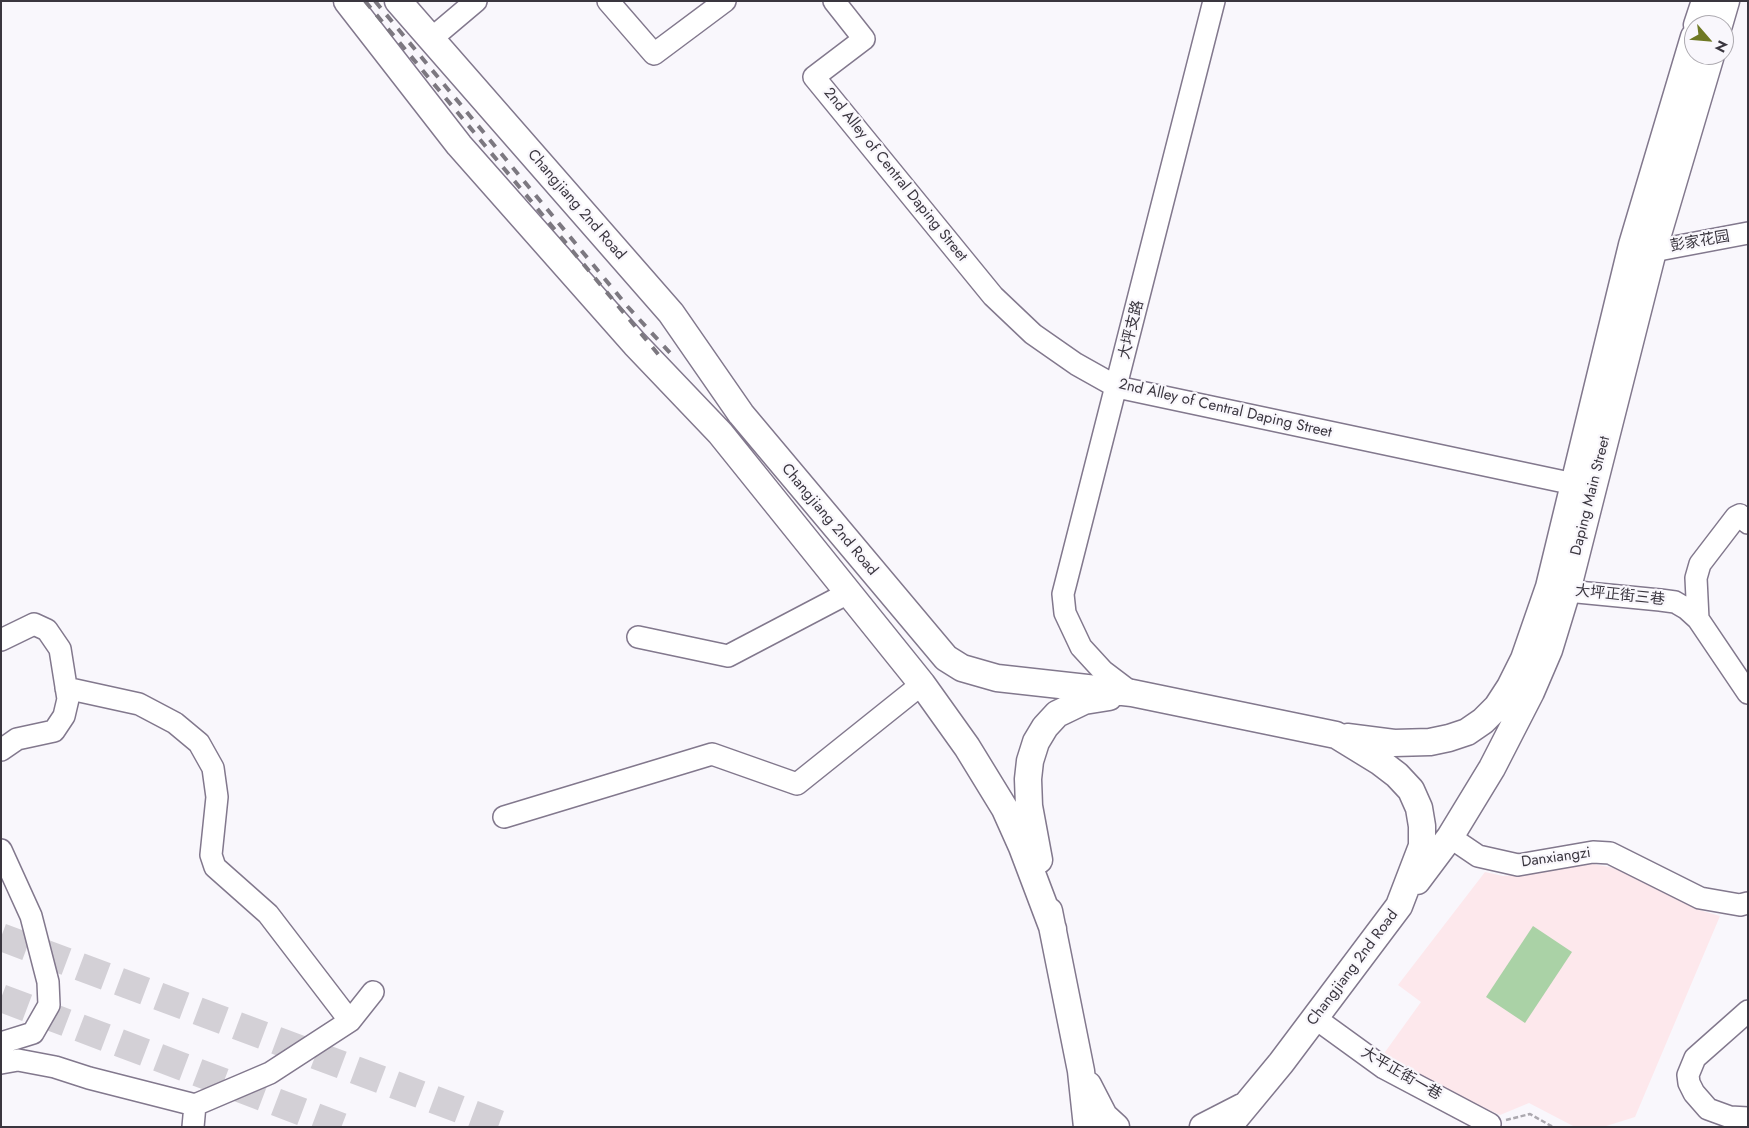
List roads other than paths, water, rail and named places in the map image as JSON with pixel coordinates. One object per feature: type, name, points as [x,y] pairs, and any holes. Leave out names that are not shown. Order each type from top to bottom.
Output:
[{"type":"main road","name":"Changjiang 2nd Road","points":[[347,1],[459,145],[635,344],[720,433],[850,592],[922,684],[967,747],[1004,809],[1022,846],[1053,928]]},
{"type":"main road","name":"Changjiang 2nd Road","points":[[398,1],[671,313],[741,414],[946,658],[962,668],[997,678],[1132,693]]},
{"type":"main road","points":[[1700,15],[1704,1]]},
{"type":"main road","points":[[1722,15],[1726,1]]},
{"type":"main road","name":"Daping Main Street","points":[[1132,693],[1336,735],[1394,743],[1430,742],[1468,732],[1484,721],[1497,707],[1520,666],[1538,622],[1549,587],[1632,245],[1686,65]]},
{"type":"main road","name":"Daping Main Street","points":[[1399,906],[1450,837],[1492,768],[1531,692],[1549,650],[1567,591],[1653,251],[1707,65]]},
{"type":"main road","name":"Changjiang 2nd Road","points":[[1086,1127],[1081,1071],[1029,806],[1028,780],[1030,761],[1036,742],[1051,721],[1069,707],[1084,701],[1132,693]]},
{"type":"main road","name":"Changjiang 2nd Road","points":[[1228,1127],[1315,1018],[1399,906],[1422,846],[1422,826],[1419,808],[1411,790],[1397,775],[1380,762],[1336,735]]},
{"type":"main road","name":"Changjiang 2nd Road","points":[[1081,1071],[1104,1116],[1116,1127]]},
{"type":"main road","name":"Changjiang 2nd Road","points":[[1202,1127],[1245,1105]]},
{"type":"street","points":[[431,39],[476,1]]},
{"type":"street","points":[[608,1],[654,54],[725,1]]},
{"type":"street","name":"2nd Alley of Central Daping Street","points":[[834,1],[864,39],[814,77],[993,296],[1033,334],[1076,364],[1117,386],[1574,484]]},
{"type":"street","name":"大坪支路","points":[[1132,693],[1104,672],[1081,647],[1065,613],[1063,594],[1214,1]]},
{"type":"street","name":"彭家花园","points":[[1653,251],[1748,233]]},
{"type":"street","points":[[1698,619],[1696,578],[1700,564],[1736,516],[1743,517],[1748,523]]},
{"type":"street","name":"大坪正街三巷","points":[[1567,591],[1675,602],[1687,609],[1698,619],[1748,693]]},
{"type":"street","points":[[638,637],[728,656],[850,592]]},
{"type":"street","points":[[1,640],[34,624],[47,630],[60,649],[68,699],[64,716],[54,731],[17,739],[1,750]]},
{"type":"street","points":[[504,817],[712,754],[797,784],[922,684]]},
{"type":"street","points":[[66,688],[139,704],[175,723],[199,743],[213,768],[217,797],[211,855],[215,867],[268,914],[350,1021]]},
{"type":"street","name":"Danxiangzi","points":[[1450,837],[1478,856],[1518,865],[1593,852],[1610,853],[1700,898],[1740,905],[1748,903]]},
{"type":"street","points":[[1,850],[31,916],[48,982],[49,1005],[33,1033],[1,1043]]},
{"type":"street","points":[[1,1064],[18,1060],[55,1067],[89,1078],[195,1105],[270,1073],[350,1021],[373,992]]},
{"type":"street","points":[[1748,1011],[1695,1058],[1688,1075],[1689,1083],[1694,1093],[1708,1109],[1730,1117],[1748,1118]]},
{"type":"street","name":"大平正街一巷","points":[[1315,1018],[1384,1068],[1490,1124]]},
{"type":"street","points":[[193,1127],[195,1105]]},
{"type":"tunnel","points":[[1,937],[507,1127]]},
{"type":"tunnel","points":[[1,998],[342,1127]]},
{"type":"railway","points":[[365,1],[663,360]]},
{"type":"railway","points":[[375,1],[628,307],[671,354]]}]
